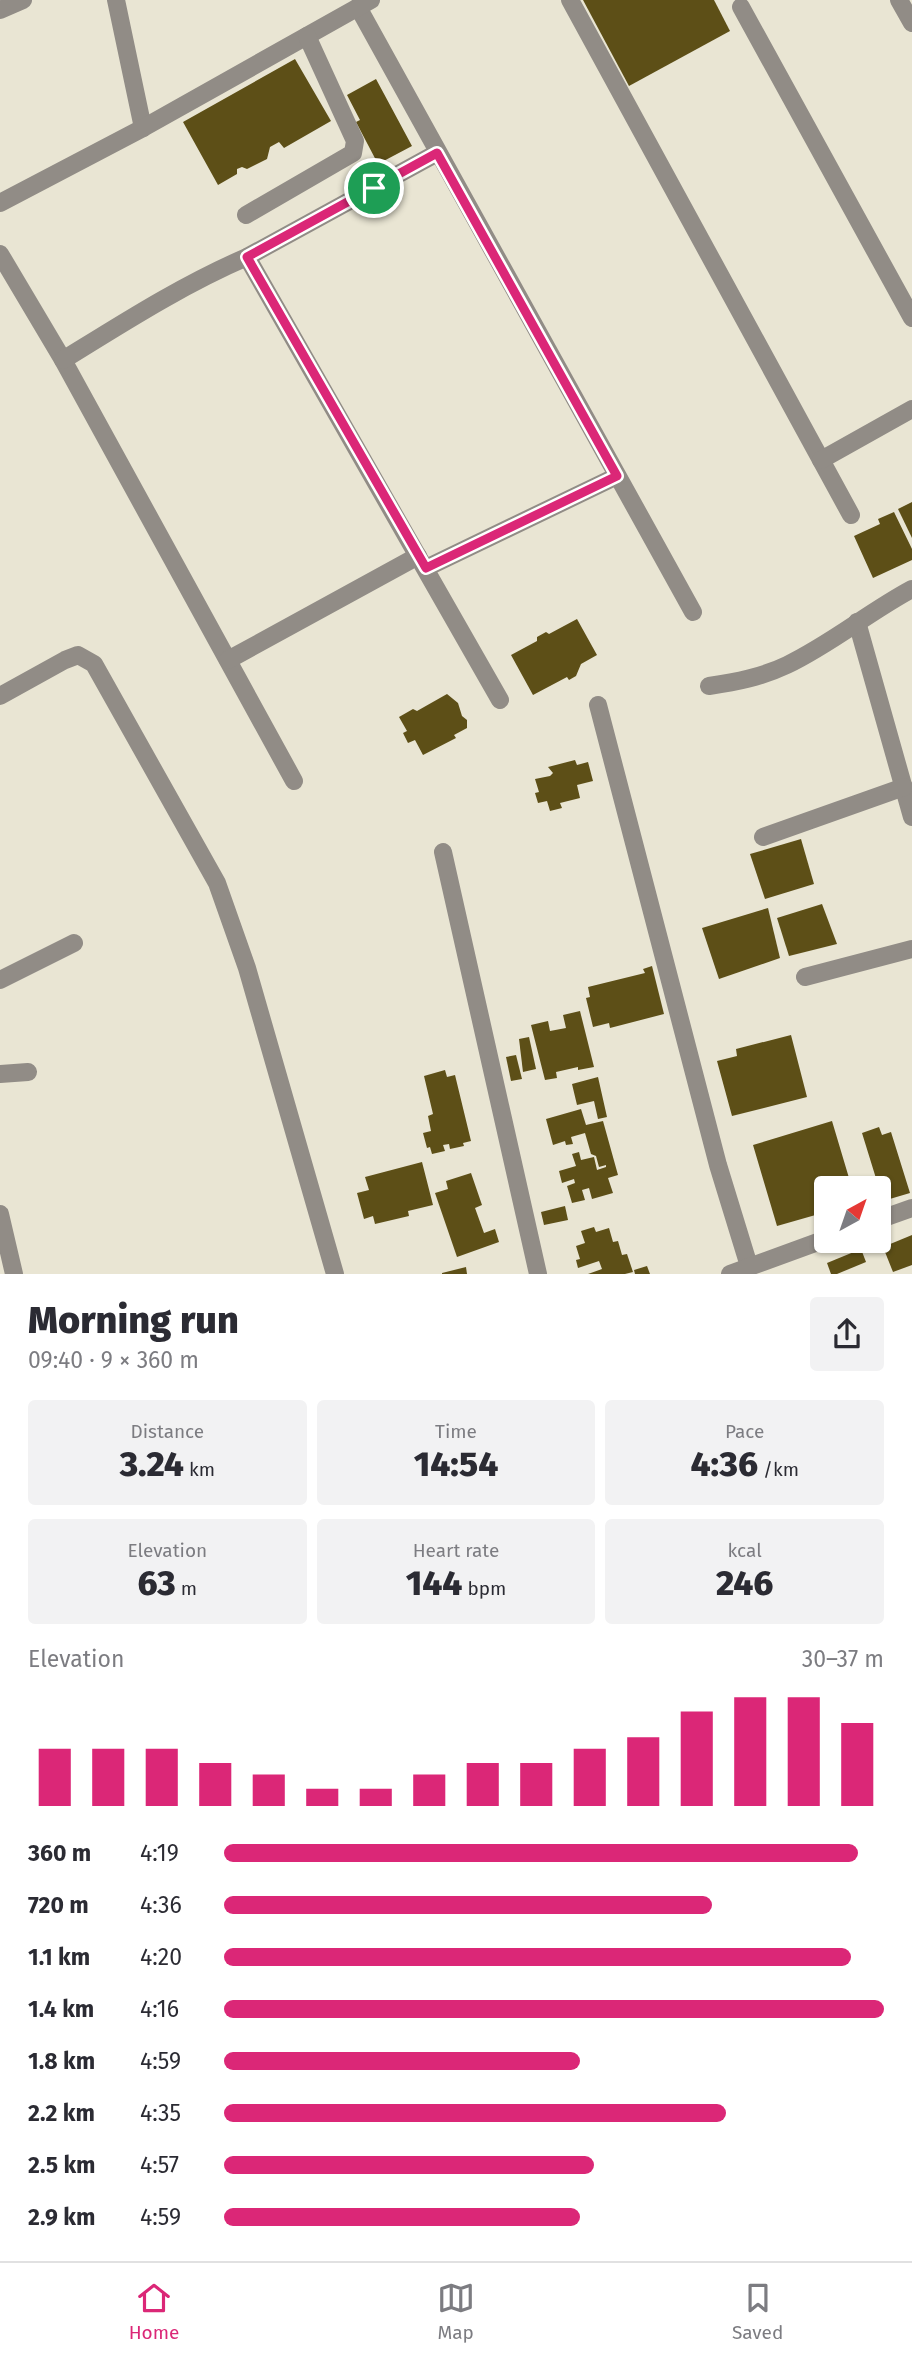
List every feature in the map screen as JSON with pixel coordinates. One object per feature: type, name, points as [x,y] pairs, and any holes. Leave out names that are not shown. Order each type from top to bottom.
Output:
[{"type":"street","points":[[0,10],[23,0]]},
{"type":"street","points":[[116,0],[143,128]]},
{"type":"street","points":[[570,0],[851,515]]},
{"type":"street","points":[[899,0],[912,23]]},
{"type":"street","points":[[744,2],[912,318]]},
{"type":"street","points":[[0,203],[143,128],[364,4],[437,153],[693,612]]},
{"type":"street","points":[[246,215],[353,153],[355,141],[307,36]]},
{"type":"street","points":[[63,360],[160,300],[247,257],[437,153]]},
{"type":"street","points":[[0,254],[63,360],[294,781]]},
{"type":"street","points":[[247,257],[500,700]]},
{"type":"street","points":[[821,460],[912,410]]},
{"type":"street","points":[[228,660],[422,562],[617,476]]},
{"type":"street","points":[[709,686],[746,681],[787,665],[912,589]]},
{"type":"street","points":[[858,622],[912,817]]},
{"type":"street","points":[[0,696],[78,654],[94,664],[217,883],[247,968],[335,1274]]},
{"type":"street","points":[[598,705],[718,1165],[749,1266]]},
{"type":"street","points":[[762,836],[904,788]]},
{"type":"street","points":[[443,852],[538,1274]]},
{"type":"street","points":[[0,980],[74,943]]},
{"type":"street","points":[[806,977],[912,949]]},
{"type":"street","points":[[0,1074],[28,1072]]},
{"type":"street","points":[[891,1215],[912,1208]]},
{"type":"street","points":[[0,1214],[14,1274]]},
{"type":"street","points":[[730,1274],[814,1243]]},
{"type":"building","points":[[583,0],[714,0],[730,31],[629,86]]},
{"type":"building","points":[[295,59],[331,121],[284,148],[279,142],[270,147],[267,159],[247,169],[237,169],[237,174],[218,185],[183,122]]},
{"type":"building","points":[[376,79],[412,146],[378,164],[356,122],[360,120],[347,95]]},
{"type":"building","points":[[912,502],[912,538],[898,509]]},
{"type":"building","points":[[894,512],[912,549],[912,560],[873,578],[854,536],[880,524],[878,519]]},
{"type":"building","points":[[577,619],[597,655],[581,664],[576,676],[569,680],[567,677],[533,695],[511,655],[537,641],[537,637],[546,632],[549,634]]},
{"type":"building","points":[[447,694],[458,703],[462,716],[467,720],[467,728],[454,735],[456,738],[423,755],[415,740],[408,743],[403,733],[407,731],[399,717],[413,709],[417,711]]},
{"type":"building","points":[[575,760],[577,765],[588,762],[593,781],[577,785],[580,798],[560,803],[562,808],[550,811],[547,801],[538,803],[535,793],[539,792],[535,779],[550,776],[553,773],[548,767]]},
{"type":"building","points":[[801,839],[814,884],[765,899],[750,854]]},
{"type":"building","points":[[822,904],[837,944],[789,956],[777,918]]},
{"type":"building","points":[[768,908],[780,958],[719,979],[702,928]]},
{"type":"building","points":[[652,966],[664,1014],[610,1028],[609,1023],[593,1027],[586,998],[590,997],[588,987],[645,973],[643,969]]},
{"type":"building","points":[[580,1011],[594,1067],[556,1072],[557,1078],[545,1080],[531,1025],[548,1021],[550,1031],[566,1028],[563,1015]]},
{"type":"building","points":[[791,1035],[807,1097],[732,1116],[717,1061],[737,1056],[736,1049]]},
{"type":"building","points":[[529,1037],[536,1069],[523,1072],[519,1039]]},
{"type":"building","points":[[516,1055],[522,1079],[511,1081],[506,1057]]},
{"type":"building","points":[[445,1070],[447,1077],[455,1075],[471,1141],[463,1143],[464,1146],[450,1149],[449,1144],[443,1145],[445,1151],[432,1154],[430,1147],[427,1148],[423,1133],[431,1131],[428,1116],[433,1114],[424,1076]]},
{"type":"building","points":[[598,1077],[607,1117],[598,1119],[594,1101],[577,1105],[572,1084]]},
{"type":"building","points":[[581,1109],[586,1125],[603,1121],[618,1175],[608,1178],[613,1193],[592,1199],[589,1188],[582,1190],[585,1200],[572,1203],[567,1186],[575,1183],[574,1179],[562,1183],[559,1171],[576,1166],[572,1154],[579,1152],[581,1160],[594,1157],[597,1170],[606,1165],[599,1167],[596,1156],[591,1154],[585,1133],[571,1137],[573,1144],[566,1145],[565,1141],[553,1145],[546,1119]]},
{"type":"building","points":[[832,1121],[848,1176],[814,1176],[814,1215],[777,1226],[753,1145]]},
{"type":"building","points":[[879,1127],[882,1135],[891,1132],[910,1193],[891,1199],[891,1176],[875,1176],[862,1133]]},
{"type":"building","points":[[422,1162],[433,1205],[408,1211],[409,1216],[375,1224],[373,1216],[364,1219],[357,1193],[369,1190],[365,1177]]},
{"type":"building","points":[[471,1173],[482,1205],[475,1208],[484,1233],[495,1229],[499,1242],[457,1257],[435,1193],[448,1189],[446,1181]]},
{"type":"building","points":[[565,1206],[568,1220],[544,1225],[541,1212]]},
{"type":"building","points":[[594,1227],[596,1232],[609,1228],[613,1242],[618,1241],[622,1255],[627,1254],[633,1272],[588,1274],[602,1269],[599,1261],[578,1268],[576,1260],[580,1259],[576,1246],[585,1243],[581,1231]]},
{"type":"building","points":[[912,1235],[912,1265],[893,1272],[885,1253],[891,1253],[891,1244]]},
{"type":"building","points":[[851,1253],[863,1253],[866,1262],[837,1274],[831,1274],[827,1263]]},
{"type":"building","points":[[647,1266],[650,1274],[635,1274],[634,1270]]},
{"type":"building","points":[[466,1267],[467,1274],[442,1274],[442,1273]]},
{"type":"route","points":[[437,153],[617,476],[426,568],[247,257],[374,188],[437,153]]}]
